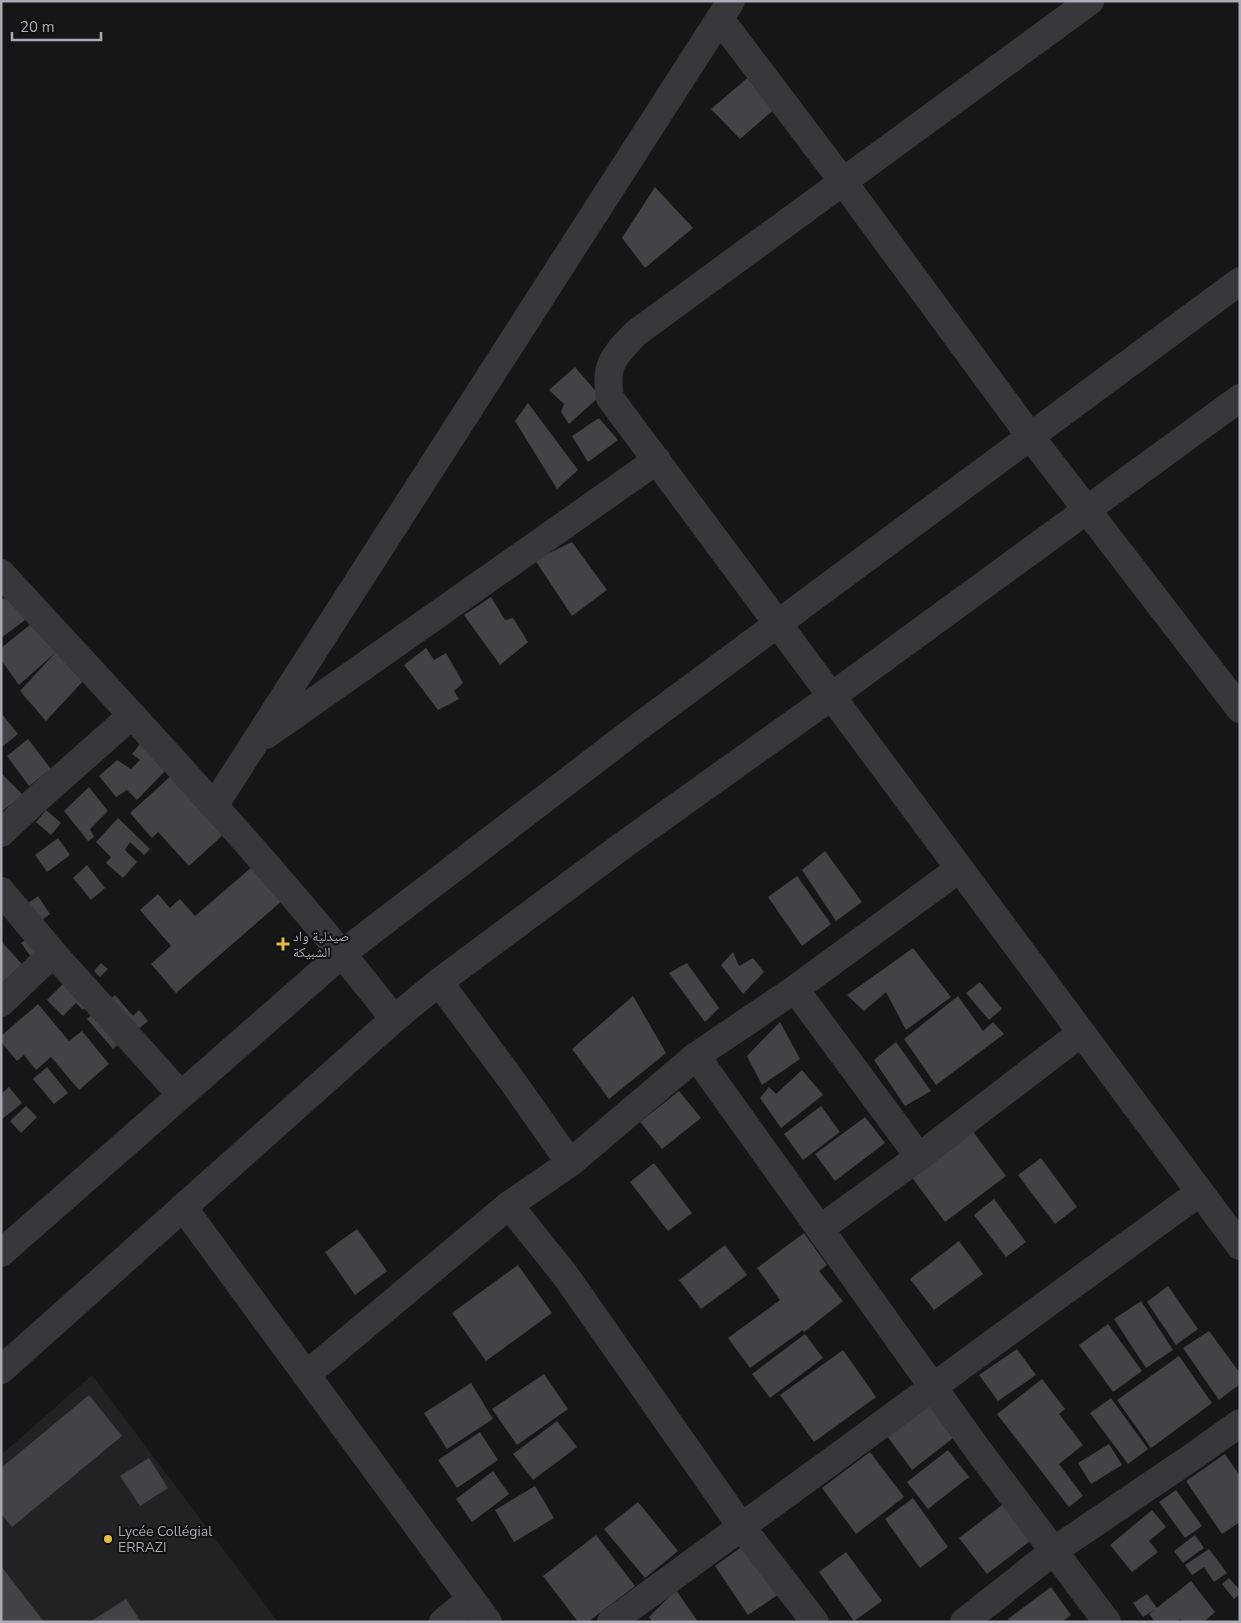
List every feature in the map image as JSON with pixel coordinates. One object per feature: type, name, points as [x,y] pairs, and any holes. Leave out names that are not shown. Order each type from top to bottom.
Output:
[{"type":"street","points":[[1090,1],[636,333],[617,353],[610,369],[608,381],[610,398],[1240,1246]]},
{"type":"street","points":[[214,806],[726,10],[844,182],[1030,436],[1240,709]]},
{"type":"street","points":[[1,1253],[343,953],[629,734],[1240,281]]},
{"type":"street","points":[[1,1370],[394,1019],[438,982],[622,846],[832,696],[1240,398]]},
{"type":"street","points":[[254,744],[657,460]]},
{"type":"street","points":[[1,573],[214,806],[343,953],[394,1019]]},
{"type":"street","points":[[1,833],[132,715]]},
{"type":"street","points":[[306,1375],[509,1205],[570,1163],[696,1056],[795,989],[960,868]]},
{"type":"street","points":[[1,891],[181,1095]]},
{"type":"street","points":[[1,1003],[53,952]]},
{"type":"street","points":[[438,982],[570,1163]]},
{"type":"street","points":[[795,989],[919,1157]]},
{"type":"street","points":[[821,1228],[919,1157],[1082,1033]]},
{"type":"street","points":[[696,1056],[821,1228],[978,1450],[1107,1622]]},
{"type":"street","points":[[611,1622],[1200,1192]]},
{"type":"street","points":[[509,1205],[565,1275],[741,1526],[815,1622]]},
{"type":"street","points":[[183,1207],[488,1622]]},
{"type":"street","points":[[964,1622],[1054,1550],[1240,1423]]},
{"type":"street","points":[[443,1622],[471,1599]]},
{"type":"shaded area","name":"Lycée Collégial ERRAZI","points":[[92,1375],[278,1622],[1,1622],[1,1455]]},
{"type":"building","points":[[751,75],[776,108],[740,139],[711,109]]},
{"type":"building","points":[[655,187],[693,228],[645,268],[622,238]]},
{"type":"building","points":[[575,367],[600,396],[569,424],[561,412],[564,404],[549,390]]},
{"type":"building","points":[[528,403],[578,470],[557,489],[515,421]]},
{"type":"building","points":[[599,418],[618,440],[588,462],[572,436]]},
{"type":"building","points":[[572,542],[607,590],[572,616],[535,560]]},
{"type":"building","points":[[11,594],[33,614],[1,638],[1,600]]},
{"type":"building","points":[[491,597],[505,620],[513,618],[528,642],[500,665],[464,615]]},
{"type":"building","points":[[31,624],[85,679],[46,721],[20,691],[56,652],[19,685],[1,660],[1,648]]},
{"type":"building","points":[[426,648],[434,660],[446,653],[463,683],[454,691],[459,699],[438,710],[404,665]]},
{"type":"building","points":[[1,713],[18,734],[2,747],[1,746]]},
{"type":"building","points":[[28,739],[51,769],[29,786],[7,756]]},
{"type":"building","points":[[141,743],[165,771],[137,800],[127,790],[116,797],[99,776],[117,760],[131,769],[140,760],[132,754]]},
{"type":"building","points":[[1,773],[23,795],[1,812]]},
{"type":"building","points":[[172,775],[225,833],[189,866],[158,832],[152,838],[130,813]]},
{"type":"building","points":[[89,787],[108,811],[90,829],[94,837],[88,841],[64,811]]},
{"type":"building","points":[[46,810],[61,823],[51,835],[36,822]]},
{"type":"building","points":[[118,818],[150,849],[144,855],[130,842],[125,850],[137,862],[123,878],[106,863],[111,857],[96,842]]},
{"type":"building","points":[[58,838],[70,855],[47,872],[35,855]]},
{"type":"building","points":[[825,851],[862,902],[836,921],[802,870]]},
{"type":"building","points":[[87,865],[105,888],[91,900],[73,878]]},
{"type":"building","points":[[253,866],[283,900],[176,993],[151,964],[171,946],[140,910],[158,894],[170,908],[180,899],[195,916]]},
{"type":"building","points":[[797,876],[831,924],[802,946],[768,897]]},
{"type":"building","points":[[38,896],[50,914],[33,927],[20,909]]},
{"type":"building","points":[[32,935],[43,947],[31,957],[21,943]]},
{"type":"building","points":[[1,941],[22,964],[1,984]]},
{"type":"building","points":[[913,948],[951,997],[906,1030],[886,992],[864,1011],[847,995]]},
{"type":"building","points":[[733,952],[739,966],[753,958],[764,972],[743,994],[721,965]]},
{"type":"building","points":[[101,963],[108,969],[100,977],[94,971]]},
{"type":"building","points":[[687,963],[719,1008],[705,1022],[669,973]]},
{"type":"building","points":[[71,976],[94,1001],[83,1010],[76,1003],[63,1016],[47,1000]]},
{"type":"building","points":[[980,982],[1002,1009],[989,1020],[966,993]]},
{"type":"building","points":[[115,995],[133,1016],[139,1010],[148,1021],[136,1031],[106,1003]]},
{"type":"building","points":[[633,996],[666,1053],[609,1099],[572,1049]]},
{"type":"building","points":[[958,996],[983,1031],[993,1022],[1004,1034],[936,1085],[904,1039]]},
{"type":"building","points":[[38,1004],[69,1041],[82,1031],[109,1064],[79,1090],[51,1057],[36,1070],[24,1055],[17,1061],[1,1042],[1,1036]]},
{"type":"building","points":[[99,1009],[124,1039],[113,1049],[87,1019]]},
{"type":"building","points":[[780,1022],[800,1059],[762,1085],[747,1056]]},
{"type":"building","points":[[896,1042],[931,1091],[905,1106],[874,1060]]},
{"type":"building","points":[[47,1067],[68,1093],[54,1104],[33,1079]]},
{"type":"building","points":[[802,1070],[823,1095],[781,1128],[760,1098],[769,1087],[776,1094]]},
{"type":"building","points":[[9,1087],[22,1103],[1,1120],[1,1094]]},
{"type":"building","points":[[679,1091],[701,1118],[662,1149],[640,1122]]},
{"type":"building","points":[[26,1106],[37,1117],[21,1133],[10,1121]]},
{"type":"building","points":[[821,1106],[840,1132],[803,1160],[784,1134]]},
{"type":"building","points":[[865,1117],[885,1143],[835,1181],[815,1154]]},
{"type":"building","points":[[971,1129],[1006,1176],[945,1222],[910,1175]]},
{"type":"building","points":[[1041,1158],[1077,1207],[1055,1224],[1018,1175]]},
{"type":"building","points":[[654,1163],[692,1213],[668,1231],[630,1182]]},
{"type":"building","points":[[994,1199],[1026,1242],[1006,1257],[974,1215]]},
{"type":"building","points":[[357,1229],[387,1271],[355,1295],[325,1252]]},
{"type":"building","points":[[804,1233],[827,1265],[819,1271],[843,1301],[804,1332],[803,1330],[750,1368],[728,1338],[780,1300],[757,1268]]},
{"type":"building","points":[[959,1241],[983,1274],[934,1310],[910,1279]]},
{"type":"building","points":[[725,1245],[747,1275],[701,1309],[679,1280]]},
{"type":"building","points":[[518,1265],[552,1313],[486,1361],[452,1313]]},
{"type":"building","points":[[1168,1286],[1198,1329],[1176,1345],[1147,1302]]},
{"type":"building","points":[[1141,1301],[1173,1350],[1146,1368],[1114,1319]]},
{"type":"building","points":[[1108,1324],[1142,1371],[1113,1392],[1079,1345]]},
{"type":"building","points":[[1209,1331],[1240,1373],[1240,1384],[1219,1400],[1183,1348]]},
{"type":"building","points":[[805,1334],[823,1358],[770,1398],[752,1374]]},
{"type":"building","points":[[1017,1349],[1036,1375],[998,1401],[979,1375]]},
{"type":"building","points":[[843,1350],[876,1397],[814,1442],[780,1395]]},
{"type":"building","points":[[1179,1356],[1212,1403],[1151,1448],[1117,1400]]},
{"type":"building","points":[[544,1374],[568,1409],[517,1445],[492,1409]]},
{"type":"building","points":[[1042,1379],[1065,1409],[1059,1414],[1083,1445],[1059,1464],[1083,1496],[1069,1507],[997,1414]]},
{"type":"building","points":[[471,1383],[493,1419],[447,1449],[424,1413]]},
{"type":"building","points":[[89,1395],[122,1436],[12,1527],[1,1514],[1,1468]]},
{"type":"building","points":[[1111,1398],[1148,1449],[1128,1464],[1090,1413]]},
{"type":"building","points":[[931,1402],[957,1435],[912,1470],[887,1436]]},
{"type":"building","points":[[557,1421],[577,1447],[533,1480],[513,1454]]},
{"type":"building","points":[[480,1432],[498,1460],[457,1488],[438,1460]]},
{"type":"building","points":[[1109,1444],[1122,1465],[1091,1484],[1078,1463]]},
{"type":"building","points":[[948,1450],[969,1477],[928,1509],[907,1482]]},
{"type":"building","points":[[870,1452],[904,1497],[856,1534],[822,1488]]},
{"type":"building","points":[[1225,1454],[1240,1476],[1240,1522],[1222,1534],[1186,1481]]},
{"type":"building","points":[[149,1458],[168,1488],[140,1506],[120,1476]]},
{"type":"building","points":[[493,1471],[509,1494],[472,1522],[456,1499]]},
{"type":"building","points":[[535,1486],[554,1518],[514,1542],[495,1510]]},
{"type":"building","points":[[1176,1490],[1202,1526],[1185,1538],[1159,1502]]},
{"type":"building","points":[[913,1498],[948,1547],[920,1568],[885,1519]]},
{"type":"building","points":[[638,1502],[678,1551],[645,1578],[604,1529]]},
{"type":"building","points":[[1006,1502],[1034,1538],[987,1574],[959,1538]]},
{"type":"building","points":[[1152,1510],[1166,1527],[1149,1541],[1158,1552],[1132,1572],[1110,1545]]},
{"type":"building","points":[[596,1535],[635,1586],[588,1622],[578,1622],[543,1576]]},
{"type":"building","points":[[1195,1535],[1204,1548],[1183,1563],[1174,1551]]},
{"type":"building","points":[[747,1543],[782,1592],[748,1615],[715,1566]]},
{"type":"building","points":[[1209,1549],[1227,1573],[1214,1582],[1204,1567],[1192,1575],[1185,1565]]},
{"type":"building","points":[[846,1552],[882,1601],[854,1621],[819,1572]]},
{"type":"building","points":[[1,1566],[44,1622],[1,1622]]},
{"type":"building","points":[[1229,1578],[1240,1590],[1240,1594],[1234,1599],[1222,1584]]},
{"type":"building","points":[[1191,1581],[1215,1612],[1204,1622],[1183,1622],[1180,1619],[1177,1622],[1155,1622],[1149,1614]]},
{"type":"building","points":[[1051,1587],[1071,1615],[1062,1622],[1010,1622],[1008,1619]]},
{"type":"building","points":[[676,1590],[698,1622],[652,1622],[649,1617]]},
{"type":"building","points":[[1147,1594],[1157,1608],[1143,1617],[1133,1603]]},
{"type":"building","points":[[126,1599],[141,1622],[90,1622]]},
{"type":"place","name":"صيدلية واد الشبيكة","points":[[283,944]]},
{"type":"place","name":"Lycée Collégial ERRAZI","points":[[108,1539]]}]
